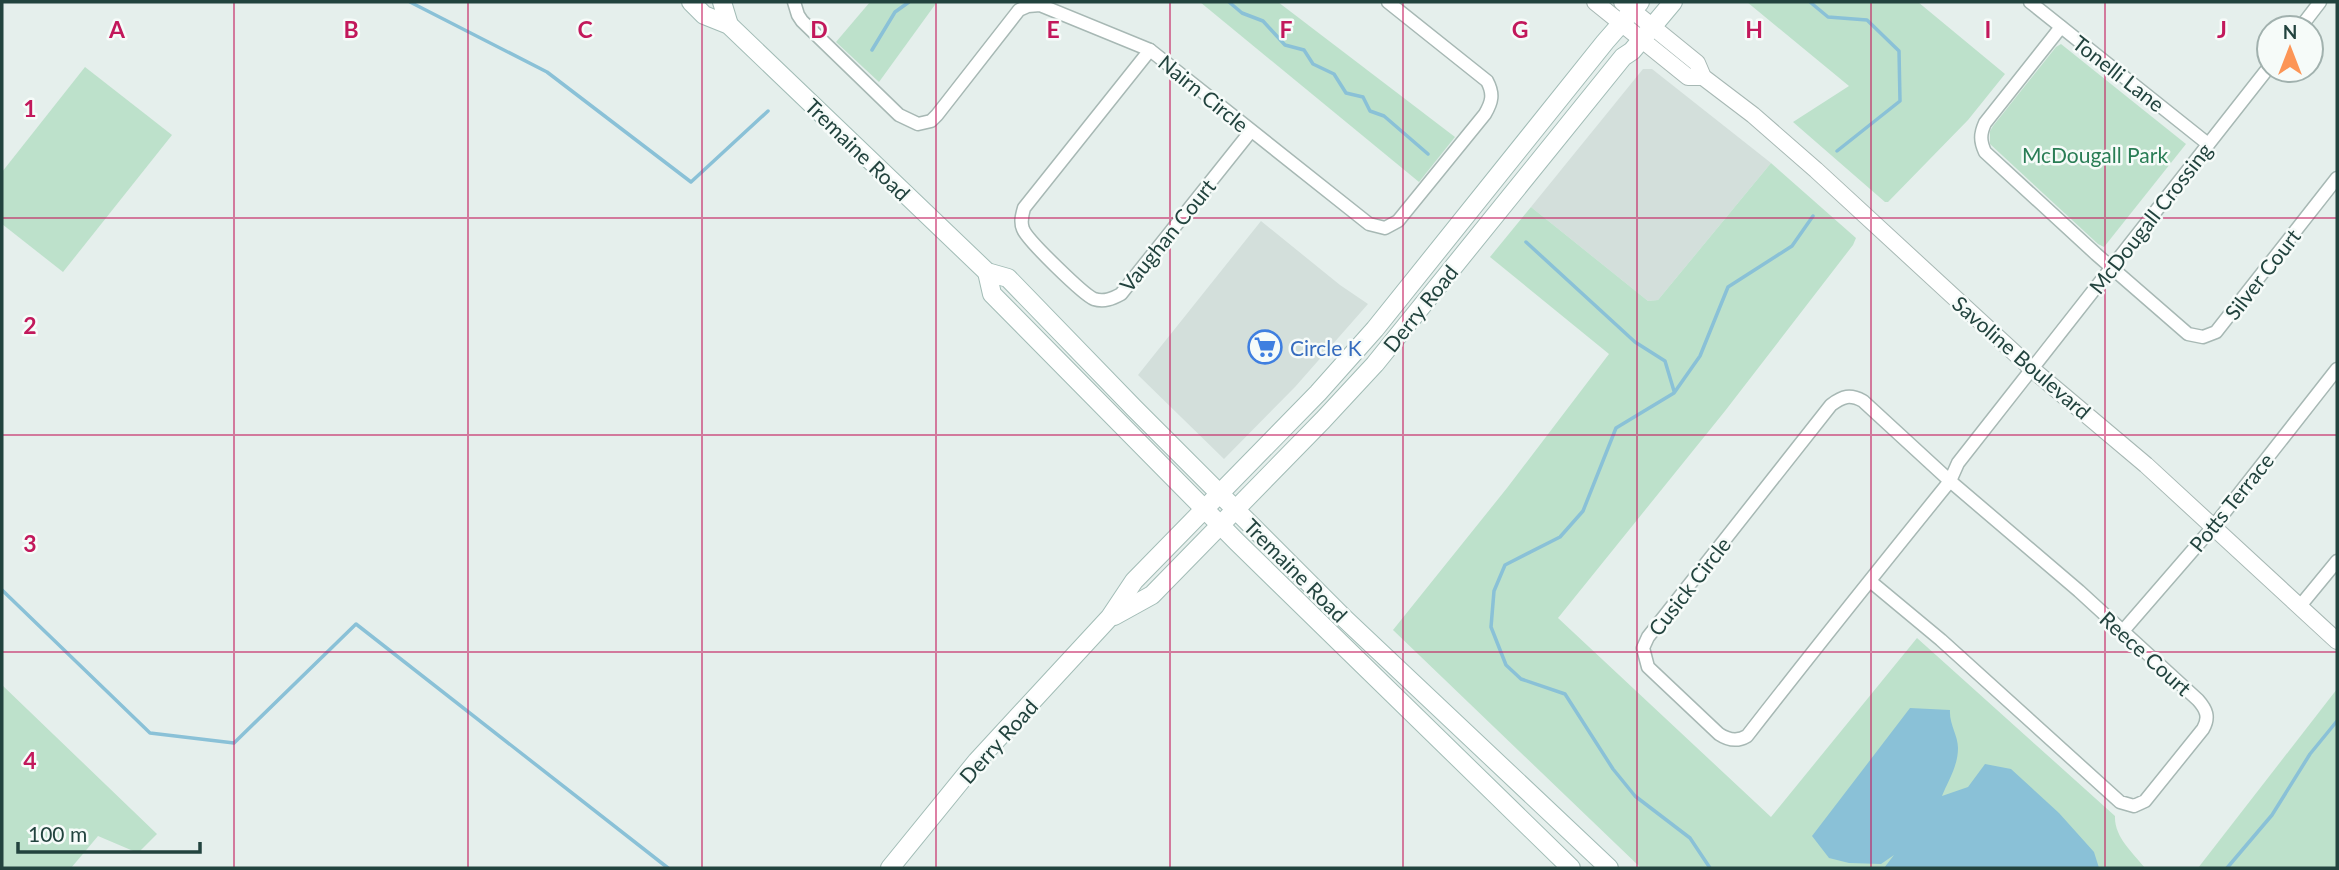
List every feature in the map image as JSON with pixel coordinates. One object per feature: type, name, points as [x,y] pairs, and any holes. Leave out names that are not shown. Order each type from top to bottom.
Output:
[{"type":"main road","name":"Tremaine Road","points":[[691,2],[704,15],[729,25],[987,272],[1008,278],[1345,619],[1609,868]]},
{"type":"main road","name":"Tremaine Road","points":[[722,2],[729,25]]},
{"type":"main road","name":"Derry Road","points":[[1111,617],[1152,595],[1375,364],[1623,57],[1632,51],[1673,2]]},
{"type":"main road","name":"Derry Road","points":[[890,868],[977,761],[1111,617],[1134,581],[1318,393],[1375,329],[1629,9]]},
{"type":"main road","name":"Tremaine Road","points":[[987,272],[992,294],[1204,510],[1571,868]]},
{"type":"street","name":"Nairn Circle","points":[[794,2],[797,15],[802,21],[899,115],[918,124],[931,121],[937,115],[1013,18],[1028,6],[1040,5],[1150,50],[1369,225],[1385,228],[1398,221],[1485,114],[1491,104],[1492,95],[1487,81],[1388,2]]},
{"type":"street","name":"Savoline Boulevard","points":[[1595,2],[1629,9],[1647,33],[1688,77],[1703,77],[1753,115],[2032,369],[2146,465],[2337,641]]},
{"type":"street","name":"Tonelli Lane","points":[[2030,2],[2208,144]]},
{"type":"street","points":[[2061,27],[1985,123],[1981,131],[1981,144],[1984,152],[2111,267]]},
{"type":"street","name":"Vaughan Court","points":[[1150,50],[1024,208],[1021,216],[1027,236],[1086,294],[1103,300],[1121,294],[1251,131]]},
{"type":"street","name":"McDougall Crossing","points":[[2032,369],[2256,84]]},
{"type":"street","name":"Silver Court","points":[[2111,267],[2188,334],[2196,337],[2209,336],[2216,332],[2337,178]]},
{"type":"street","name":"Cusick Circle","points":[[1950,481],[1863,401],[1854,396],[1845,396],[1838,400],[1831,405],[1648,637],[1643,648],[1646,662],[1719,734],[1730,740],[1747,736],[1950,481],[1958,463],[2032,369]]},
{"type":"street","name":"Potts Terrace","points":[[2122,632],[2213,527],[2337,369]]},
{"type":"street","name":"Reece Court","points":[[1870,581],[1941,640],[2120,802],[2134,806],[2145,801],[2203,729],[2206,712],[2198,700],[2040,557],[1950,481]]},
{"type":"street","points":[[2300,606],[2337,561]]},
{"type":"shaded area","points":[[1643,69],[1652,69],[1771,163],[1658,300],[1648,301],[1531,207]]},
{"type":"shaded area","points":[[1261,221],[1340,285],[1368,304],[1295,387],[1224,459],[1138,375]]},
{"type":"green space","points":[[870,2],[937,2],[879,82],[836,42]]},
{"type":"green space","points":[[1200,2],[1278,2],[1455,137],[1419,182]]},
{"type":"green space","points":[[1747,2],[1918,2],[2005,74],[1968,120],[1888,202],[1885,202],[1793,122],[1849,86]]},
{"type":"green space","name":"McDougall Park","points":[[2061,44],[2186,144],[2104,247],[1990,144],[1990,131],[1993,126]]},
{"type":"green space","points":[[85,67],[172,135],[63,272],[2,224],[2,172]]},
{"type":"green space","points":[[1771,163],[1856,238],[1853,245],[1725,411],[1558,618],[1771,817],[1917,638],[2115,816],[2121,838],[2145,868],[1641,868],[1393,630],[1507,488],[1609,354],[1490,257],[1531,207],[1648,301],[1658,300]]},
{"type":"green space","points":[[2,685],[157,834],[138,853],[98,836],[71,868],[2,868]]},
{"type":"green space","points":[[2337,689],[2337,868],[2198,868]]},
{"type":"water","points":[[1910,708],[1950,710],[1958,743],[1958,755],[1942,796],[1968,787],[1985,764],[2011,769],[2059,813],[2094,852],[2099,868],[1884,868],[1894,855],[1881,864],[1849,863],[1829,858],[1812,836]]},
{"type":"waterway","points":[[410,2],[547,72],[691,182],[768,111]]},
{"type":"waterway","points":[[872,50],[895,12],[909,2]]},
{"type":"waterway","points":[[1229,2],[1242,13],[1263,21],[1285,45],[1304,50],[1313,64],[1334,74],[1346,93],[1363,97],[1370,111],[1384,116],[1428,154]]},
{"type":"waterway","points":[[1810,2],[1828,17],[1867,20],[1899,51],[1900,101],[1837,151]]},
{"type":"waterway","points":[[1710,868],[1690,838],[1635,796],[1613,769],[1565,694],[1521,679],[1506,665],[1491,627],[1494,591],[1505,565],[1560,537],[1583,511],[1616,428],[1674,393],[1700,356],[1728,287],[1792,246],[1813,216]]},
{"type":"waterway","points":[[1526,242],[1635,342],[1665,361],[1674,391]]},
{"type":"waterway","points":[[2,590],[150,733],[234,743],[356,624],[668,868]]},
{"type":"waterway","points":[[2227,868],[2272,815],[2310,754],[2337,721]]},
{"type":"place","name":"Circle K","points":[[1265,347]]}]
